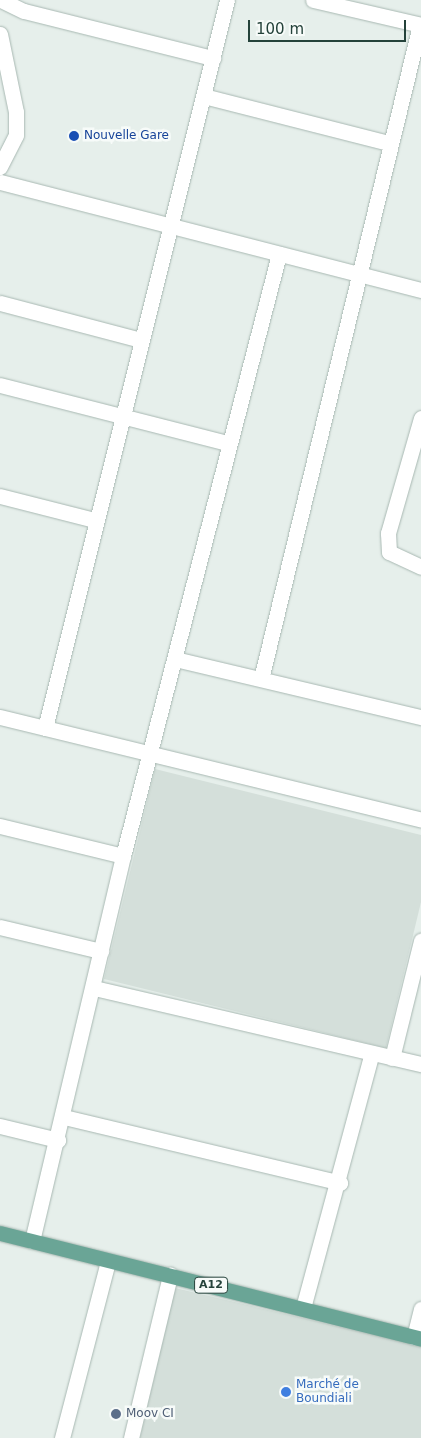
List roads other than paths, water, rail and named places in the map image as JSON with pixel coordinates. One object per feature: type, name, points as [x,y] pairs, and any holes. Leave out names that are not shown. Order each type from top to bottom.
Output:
[{"type":"main road","name":"A12","points":[[0,1233],[418,1338]]},
{"type":"street","points":[[1,0],[24,11],[214,58]]},
{"type":"street","points":[[45,728],[94,520],[214,58],[227,0]]},
{"type":"street","points":[[261,679],[361,275],[389,142],[420,25],[346,4],[313,0]]},
{"type":"street","points":[[0,34],[16,112],[16,135],[0,166]]},
{"type":"street","points":[[204,96],[389,142]]},
{"type":"street","points":[[0,182],[421,290]]},
{"type":"street","points":[[32,1241],[64,1117],[123,856],[175,659],[228,442],[280,254]]},
{"type":"street","points":[[0,303],[141,340]]},
{"type":"street","points":[[0,384],[120,417],[228,442]]},
{"type":"street","points":[[421,418],[388,533],[389,552],[421,567]]},
{"type":"street","points":[[0,496],[94,520]]},
{"type":"street","points":[[175,659],[421,717]]},
{"type":"street","points":[[0,718],[421,820]]},
{"type":"street","points":[[0,826],[123,856]]},
{"type":"street","points":[[0,927],[101,951]]},
{"type":"street","points":[[392,1058],[421,941]]},
{"type":"street","points":[[94,988],[421,1064]]},
{"type":"street","points":[[303,1308],[340,1183],[372,1053]]},
{"type":"street","points":[[64,1117],[340,1183]]},
{"type":"street","points":[[0,1126],[58,1140]]},
{"type":"street","points":[[62,1438],[108,1261]]},
{"type":"street","points":[[131,1438],[170,1275]]},
{"type":"street","points":[[418,1338],[421,1309]]},
{"type":"place","name":"Nouvelle Gare","points":[[74,136]]},
{"type":"place","name":"Marché de Boundiali","points":[[286,1392]]},
{"type":"place","name":"Moov CI","points":[[116,1414]]}]
